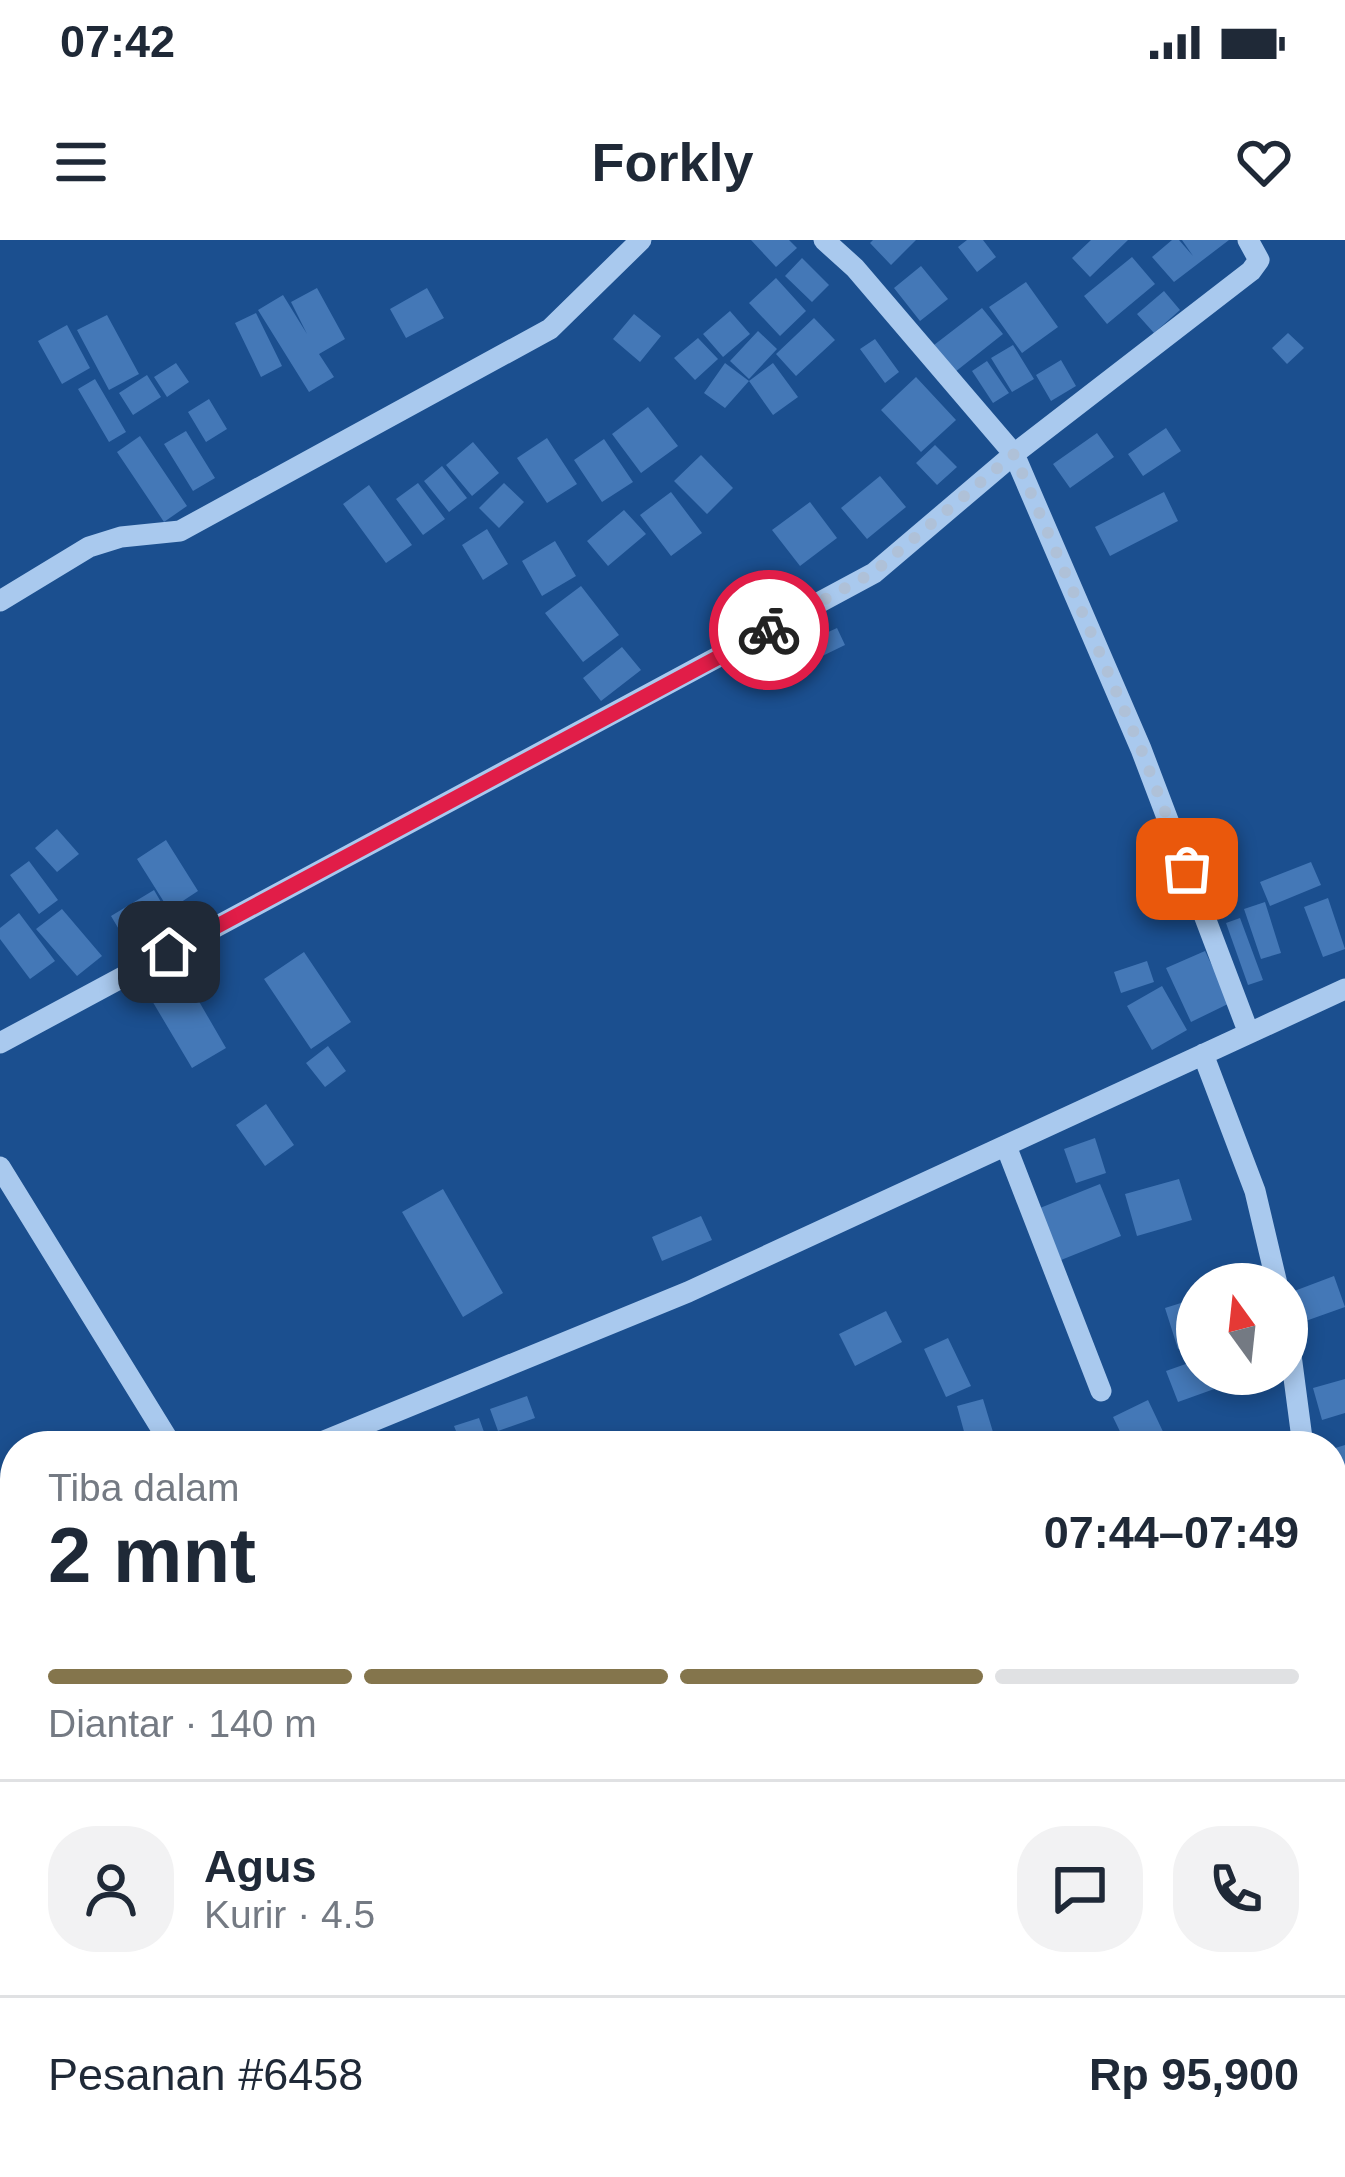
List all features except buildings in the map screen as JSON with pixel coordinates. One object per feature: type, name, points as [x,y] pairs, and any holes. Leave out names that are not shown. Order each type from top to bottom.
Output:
[{"type":"street","points":[[0,602],[89,548],[122,537],[180,530],[550,329],[641,240]]},
{"type":"street","points":[[824,240],[855,268],[1014,454],[1141,749],[1249,1030]]},
{"type":"street","points":[[0,1043],[874,572],[1014,454],[1252,271],[1258,260],[1248,240]]},
{"type":"street","points":[[349,1431],[688,1292],[1345,989]]},
{"type":"street","points":[[1203,1054],[1255,1191],[1272,1263]]},
{"type":"street","points":[[1006,1146],[1101,1391]]},
{"type":"street","points":[[0,1167],[163,1431]]},
{"type":"street","points":[[1297,1395],[1302,1431]]},
{"type":"way so far","points":[[769,630],[874,572],[1014,454],[1141,749],[1187,869]]},
{"type":"route","points":[[169,952],[769,630]]}]
